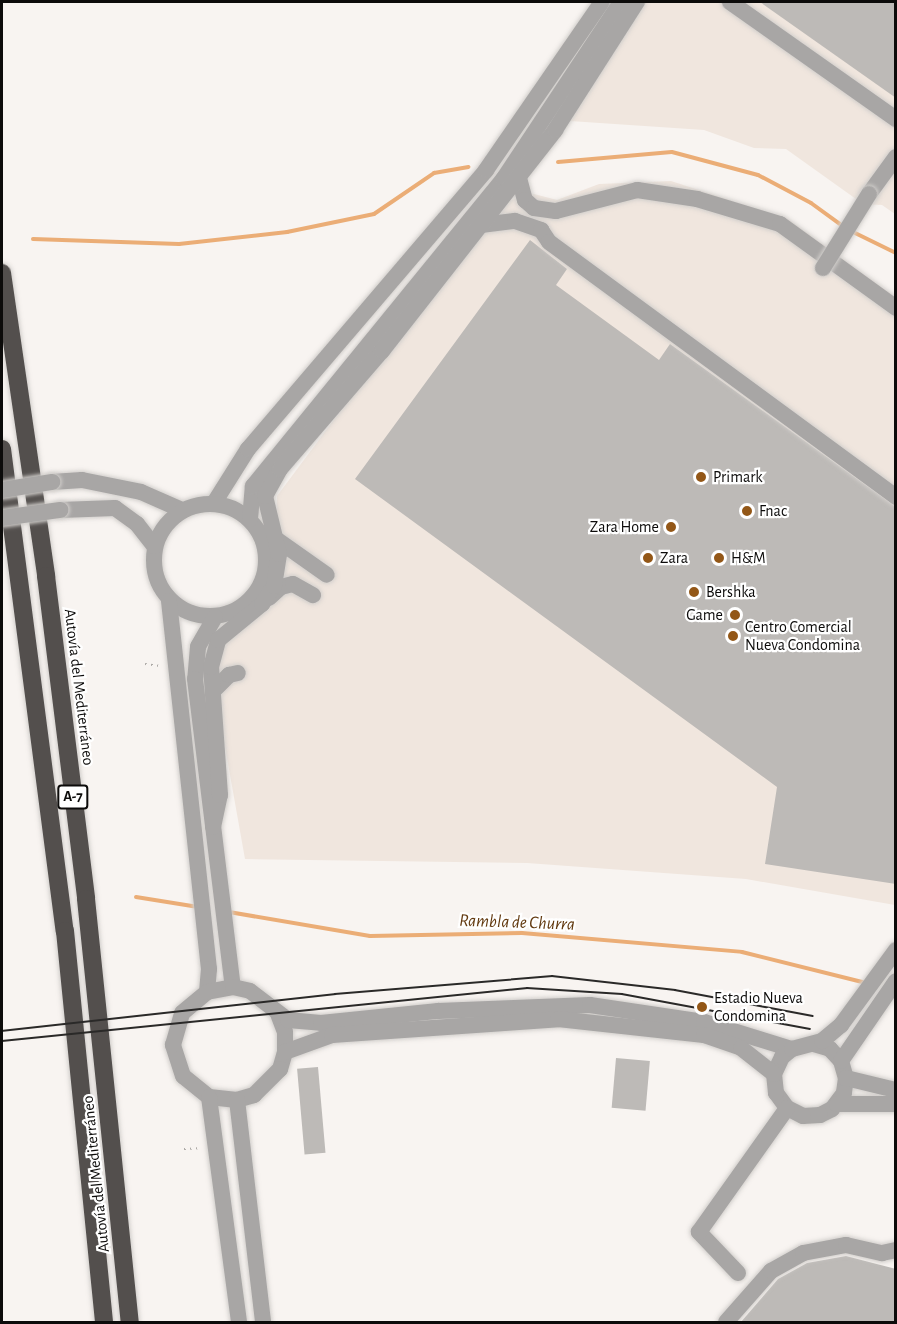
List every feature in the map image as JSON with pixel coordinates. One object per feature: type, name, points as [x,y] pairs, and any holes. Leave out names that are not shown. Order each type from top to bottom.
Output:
[{"type":"highway","name":"Autovía del Mediterráneo","points":[[2,273],[46,576],[86,899],[130,1323]]},
{"type":"highway","name":"Autovía del Mediterráneo","points":[[2,449],[65,931],[104,1323]]},
{"type":"street","points":[[214,503],[248,449],[486,170],[602,2]]},
{"type":"street","points":[[169,601],[199,616],[215,617],[248,602],[262,579],[266,552],[250,519],[253,486],[504,178],[621,2]]},
{"type":"street","points":[[262,604],[274,586],[279,554],[265,496],[280,469],[382,351],[519,178],[555,130],[637,2]]},
{"type":"street","points":[[730,2],[896,119]]},
{"type":"street","points":[[823,268],[869,194],[896,157]]},
{"type":"street","points":[[519,178],[525,200],[534,208],[556,211],[637,190],[697,199],[780,224],[896,308]]},
{"type":"street","points":[[482,225],[515,221],[542,230],[549,242],[896,497]]},
{"type":"street","points":[[395,310],[459,251]]},
{"type":"street","points":[[2,490],[82,480],[141,492],[182,510]]},
{"type":"street","points":[[207,992],[209,969],[169,601],[153,566],[154,546],[164,525],[182,510],[214,503],[233,508],[250,519]]},
{"type":"street","points":[[2,518],[60,510],[115,508],[137,524],[154,546]]},
{"type":"street","points":[[276,539],[327,575]]},
{"type":"street","points":[[213,827],[220,795],[211,667],[218,640],[281,587],[293,585],[313,595]]},
{"type":"street","points":[[215,617],[198,647],[195,679],[232,987]]},
{"type":"street","points":[[213,691],[229,675],[238,673]]},
{"type":"street","points":[[278,1014],[285,1032],[285,1052],[280,1069],[269,1084],[237,1100],[208,1097],[183,1076],[172,1045],[182,1013],[207,992],[232,987],[250,991],[288,1020],[321,1023],[459,1010],[590,1005],[704,1022],[792,1048],[814,1044],[841,1025],[896,950]]},
{"type":"street","points":[[841,1061],[862,1027],[896,981]]},
{"type":"street","points":[[285,1052],[332,1035],[558,1019],[704,1035],[741,1048],[774,1074]]},
{"type":"street","points":[[814,1044],[830,1049],[841,1061],[846,1078],[837,1104]]},
{"type":"street","points":[[792,1048],[782,1057],[774,1074],[776,1093],[786,1108],[803,1116],[820,1115],[837,1104],[896,1104]]},
{"type":"street","points":[[846,1078],[896,1090]]},
{"type":"street","points":[[208,1097],[239,1323]]},
{"type":"street","points":[[237,1100],[263,1323]]},
{"type":"street","points":[[738,1273],[699,1232],[786,1108]]},
{"type":"street","points":[[726,1323],[771,1272],[803,1253],[846,1245],[882,1253],[896,1250]]},
{"type":"shaded area","points":[[643,2],[895,2],[895,214],[882,205],[863,204],[786,149],[754,148],[704,130],[570,121]]},
{"type":"shaded area","points":[[671,181],[788,219],[895,297],[895,905],[746,879],[527,863],[245,859],[207,646],[259,587],[276,539],[277,496],[336,417],[511,200],[534,194],[557,200],[599,184]]},
{"type":"building","points":[[760,2],[896,2],[896,98]]},
{"type":"building","name":"Centro Comercial Nueva Condomina","points":[[530,240],[567,269],[556,285],[659,360],[670,344],[896,507],[896,884],[765,864],[777,787],[355,479]]},
{"type":"building","points":[[616,1058],[650,1061],[646,1111],[612,1108]]},
{"type":"building","points":[[318,1067],[325,1153],[305,1155],[297,1069]]},
{"type":"building","points":[[846,1256],[896,1269],[896,1323],[740,1323],[778,1279],[807,1263]]},
{"type":"waterway","points":[[558,162],[672,152],[758,175],[811,203],[844,227]]},
{"type":"waterway","points":[[33,239],[179,244],[287,232],[374,214],[434,173],[468,167]]},
{"type":"waterway","points":[[851,231],[896,253]]},
{"type":"waterway","name":"Rambla de Churra","points":[[136,897],[198,907]]},
{"type":"waterway","name":"Rambla de Churra","points":[[229,912],[370,936],[522,933],[742,952],[866,983]]},
{"type":"tram line","points":[[2,1031],[335,994],[552,976],[675,990],[813,1016]]},
{"type":"tram line","points":[[2,1041],[527,988],[622,994],[810,1029]]},
{"type":"place","name":"Primark","points":[[701,477]]},
{"type":"place","name":"Fnac","points":[[747,511]]},
{"type":"place","name":"Zara Home","points":[[671,527]]},
{"type":"place","name":"Zara","points":[[648,558]]},
{"type":"place","name":"H&M","points":[[719,558]]},
{"type":"place","name":"Bershka","points":[[694,592]]},
{"type":"place","name":"Game","points":[[735,615]]},
{"type":"place","name":"Centro Comercial Nueva Condomina","points":[[733,636]]},
{"type":"place","name":"Estadio Nueva Condomina","points":[[702,1007]]}]
